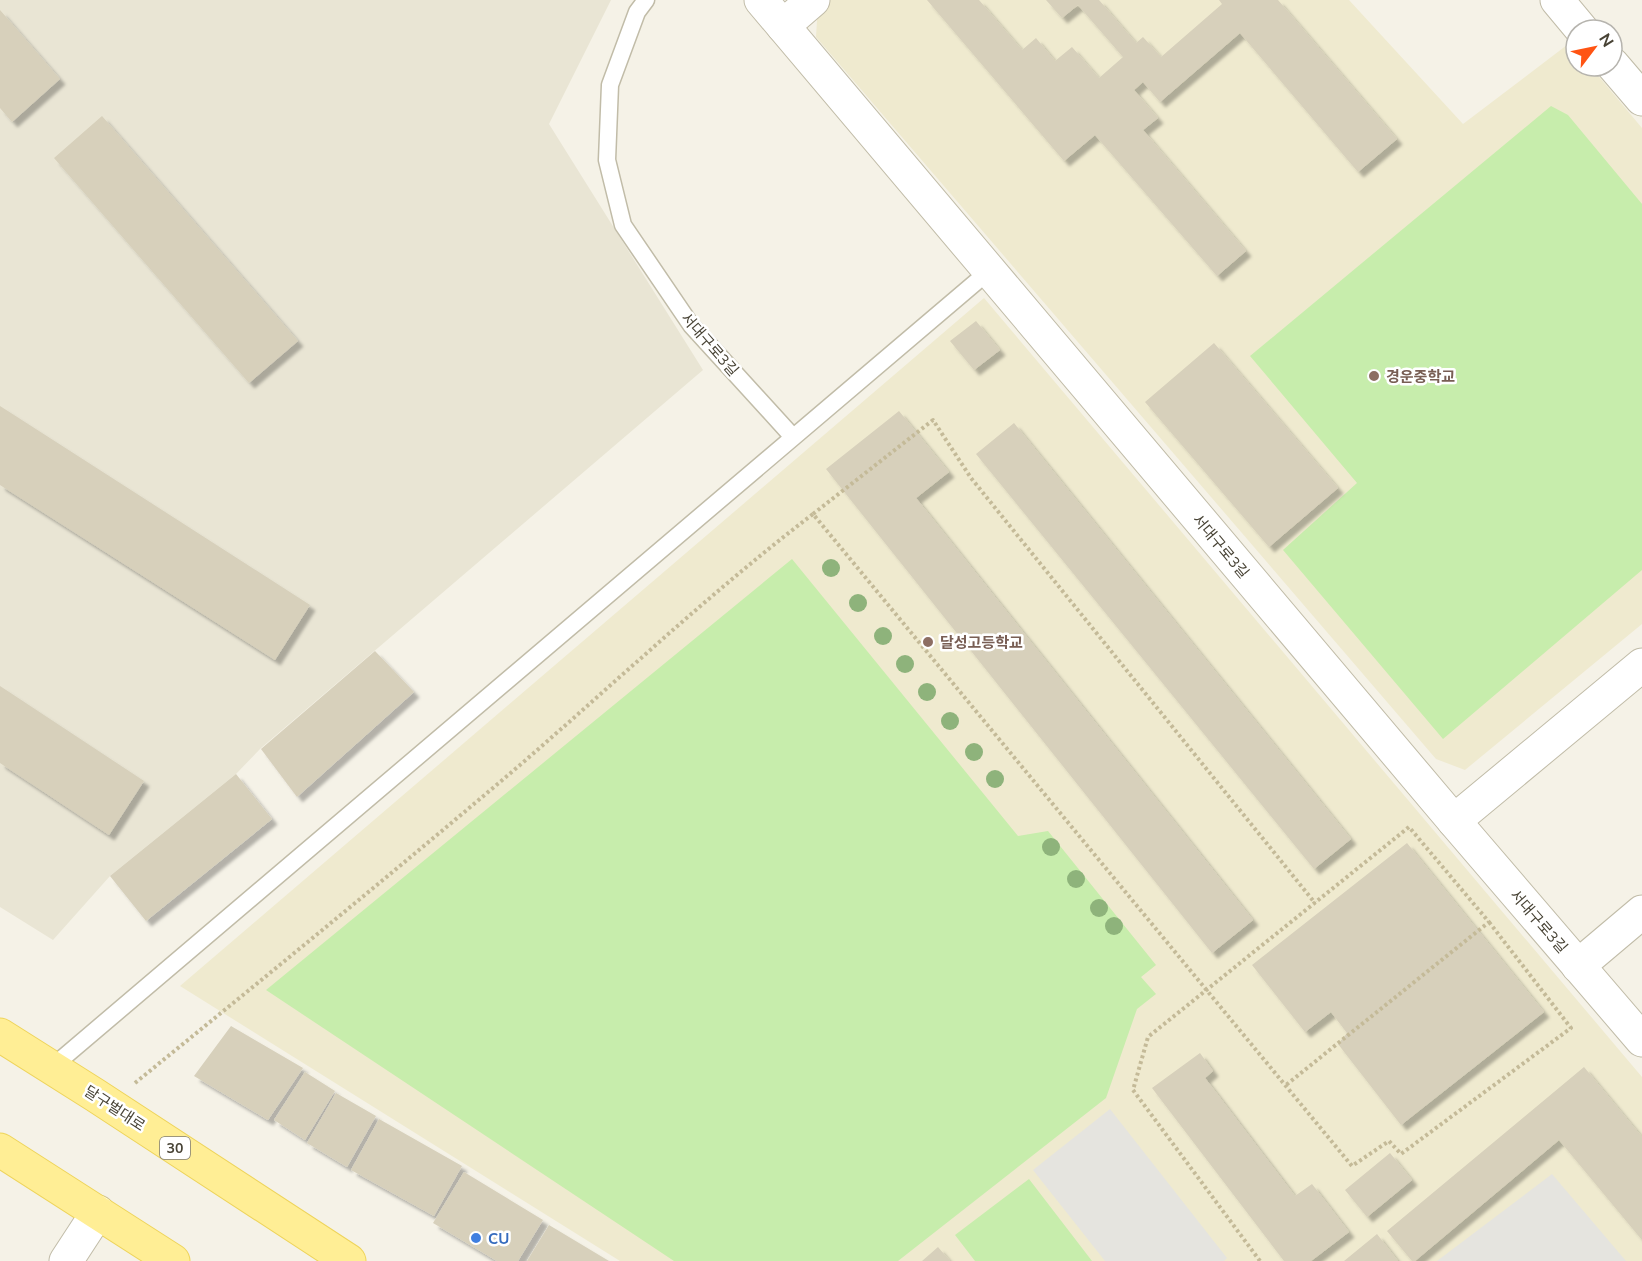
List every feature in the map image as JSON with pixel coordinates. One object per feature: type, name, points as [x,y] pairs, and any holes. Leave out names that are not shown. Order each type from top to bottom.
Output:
[{"type":"main road","name":"달구벌대로","points":[[0,1035],[349,1261]]},
{"type":"main road","points":[[0,1150],[173,1261]]},
{"type":"street","name":"서대구로3길","points":[[761,0],[1454,821],[1642,1040]]},
{"type":"street","points":[[783,26],[813,0]]},
{"type":"street","points":[[1557,0],[1572,18]]},
{"type":"street","points":[[1624,78],[1642,99]]},
{"type":"street","points":[[1454,821],[1642,665]]},
{"type":"street","name":"서대구로3길","points":[[1578,966],[1642,912]]},
{"type":"street","points":[[66,1261],[98,1212]]},
{"type":"lane","name":"서대구로3길","points":[[646,0],[637,12],[610,85],[607,160],[623,225],[691,325],[793,437]]},
{"type":"lane","points":[[51,1068],[989,271]]},
{"type":"path","points":[[109,1104],[316,936],[521,764],[766,549],[933,420],[971,478],[1315,903]]},
{"type":"path","points":[[813,514],[1208,991],[1352,1166],[1389,1141],[1401,1154],[1571,1028],[1489,922],[1409,827],[1208,991],[1148,1037],[1133,1090],[1260,1261]]},
{"type":"path","points":[[1286,1086],[1489,922]]},
{"type":"shaded area","points":[[0,0],[611,0],[549,124],[703,370],[261,748],[236,774],[110,876],[53,940],[0,907]]},
{"type":"shaded area","name":"경운중학교","points":[[823,0],[1349,0],[1463,124],[1564,47],[1564,78],[1600,78],[1642,128],[1642,624],[1465,770],[1436,759],[816,37],[818,4]]},
{"type":"shaded area","name":"달성고등학교","points":[[984,298],[1642,1077],[1642,1261],[620,1261],[180,986]]},
{"type":"shaded area","points":[[1110,1109],[1227,1258],[1224,1261],[1105,1261],[1033,1170]]},
{"type":"shaded area","points":[[1552,1174],[1626,1261],[1437,1261]]},
{"type":"green space","points":[[1551,106],[1568,115],[1642,204],[1642,570],[1443,739],[1283,550],[1357,483],[1250,356]]},
{"type":"green space","points":[[792,559],[1018,836],[1048,831],[1156,965],[1141,977],[1156,994],[1137,1009],[1106,1098],[898,1261],[674,1261],[266,990]]},
{"type":"green space","points":[[1029,1179],[1092,1261],[975,1261],[955,1235]]},
{"type":"building","points":[[927,0],[979,0],[1022,50],[1036,38],[1055,61],[1072,47],[1099,78],[1123,57],[1078,5],[1062,18],[1046,0],[1099,0],[1136,43],[1143,37],[1161,57],[1222,4],[1219,0],[1278,0],[1397,139],[1358,172],[1240,33],[1160,102],[1143,82],[1134,90],[1158,118],[1143,130],[1246,251],[1217,276],[1095,135],[1064,161]]},
{"type":"building","points":[[0,10],[60,79],[12,122],[0,108]]},
{"type":"building","points":[[102,116],[298,341],[249,383],[54,158]]},
{"type":"building","points":[[976,321],[1000,350],[974,370],[950,341]]},
{"type":"building","points":[[1214,343],[1338,488],[1269,547],[1145,402]]},
{"type":"building","points":[[0,406],[310,605],[275,660],[0,485]]},
{"type":"building","points":[[899,411],[949,472],[916,498],[1253,920],[1212,953],[826,469]]},
{"type":"building","points":[[1014,423],[1351,839],[1314,869],[976,454]]},
{"type":"building","points":[[375,651],[414,692],[297,797],[261,749]]},
{"type":"building","points":[[0,686],[144,781],[109,835],[0,763]]},
{"type":"building","points":[[236,774],[272,819],[146,921],[110,876]]},
{"type":"building","points":[[1407,843],[1544,1012],[1401,1125],[1338,1044],[1347,1033],[1331,1012],[1305,1032],[1252,965]]},
{"type":"building","points":[[231,1026],[303,1068],[268,1120],[194,1076]]},
{"type":"building","points":[[1200,1053],[1213,1071],[1205,1078],[1295,1196],[1312,1184],[1349,1232],[1311,1261],[1284,1261],[1152,1088]]},
{"type":"building","points":[[1584,1067],[1642,1137],[1642,1240],[1559,1140],[1415,1261],[1412,1261],[1387,1231]]},
{"type":"building","points":[[305,1072],[335,1091],[305,1140],[274,1120]]},
{"type":"building","points":[[336,1093],[376,1116],[347,1167],[307,1143]]},
{"type":"building","points":[[379,1119],[462,1166],[434,1216],[351,1170]]},
{"type":"building","points":[[1390,1153],[1412,1180],[1367,1217],[1345,1190]]},
{"type":"building","points":[[464,1172],[543,1220],[518,1261],[497,1261],[433,1223]]},
{"type":"building","points":[[549,1225],[609,1261],[527,1261]]},
{"type":"building","points":[[1377,1234],[1398,1261],[1344,1261]]},
{"type":"building","points":[[938,1247],[950,1261],[922,1261]]},
{"type":"place","name":"경운중학교","points":[[1374,376]]},
{"type":"place","name":"달성고등학교","points":[[928,642]]},
{"type":"place","name":"CU","points":[[476,1238]]}]
